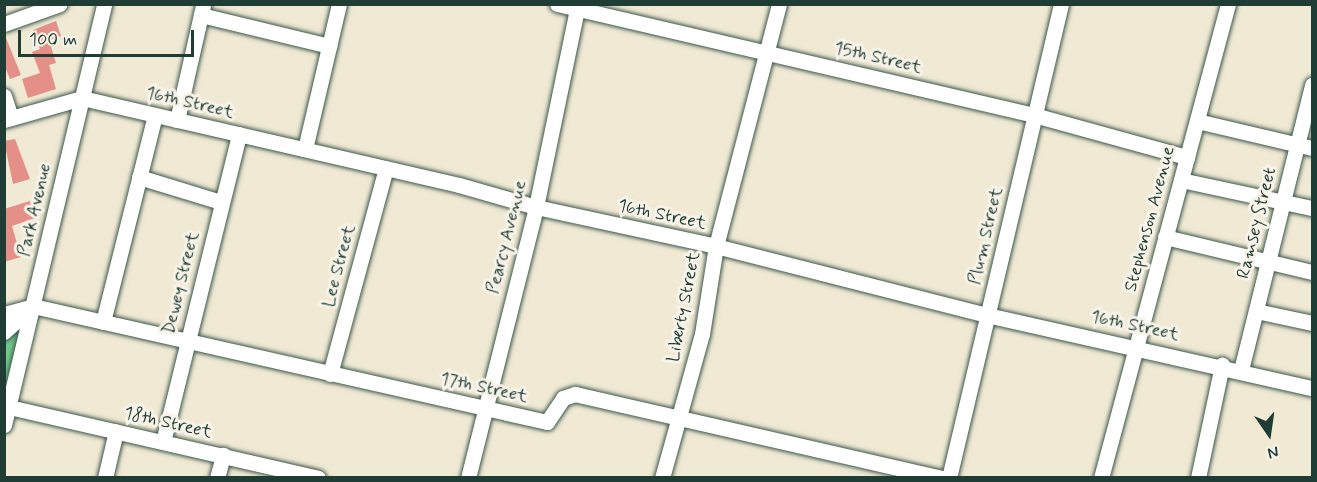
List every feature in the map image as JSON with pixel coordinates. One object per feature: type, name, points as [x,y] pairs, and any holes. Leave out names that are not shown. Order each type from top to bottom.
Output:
[{"type":"street","points":[[4,24],[60,4]]},
{"type":"street","name":"Park Avenue","points":[[4,425],[104,4]]},
{"type":"street","points":[[305,149],[339,4]]},
{"type":"street","name":"15th Street","points":[[557,4],[1034,115],[1187,157]]},
{"type":"street","name":"Liberty Street","points":[[662,477],[702,334],[716,246],[770,52],[779,4]]},
{"type":"street","name":"Plum Street","points":[[949,477],[1061,4]]},
{"type":"street","name":"Stephenson Avenue","points":[[1101,477],[1228,4]]},
{"type":"street","name":"Pearcy Avenue","points":[[468,477],[483,408],[536,207],[577,7]]},
{"type":"street","points":[[177,120],[202,10],[329,46]]},
{"type":"street","name":"Ramsey Street","points":[[1242,370],[1312,85]]},
{"type":"street","points":[[4,96],[8,119]]},
{"type":"street","name":"16th Street","points":[[8,119],[82,98],[386,168],[536,207],[716,246],[987,315],[1136,345],[1312,388]]},
{"type":"street","points":[[103,322],[155,115]]},
{"type":"street","points":[[1197,121],[1312,148]]},
{"type":"street","name":"Dewey Street","points":[[163,442],[186,341],[239,134]]},
{"type":"street","name":"Lee Street","points":[[330,374],[386,168]]},
{"type":"street","points":[[139,177],[222,202]]},
{"type":"street","points":[[1181,180],[1312,208]]},
{"type":"street","points":[[1165,237],[1312,272]]},
{"type":"street","points":[[4,332],[33,306]]},
{"type":"street","name":"17th Street","points":[[4,314],[33,306],[547,422],[563,398],[575,394],[943,477]]},
{"type":"street","points":[[1256,311],[1312,323]]},
{"type":"street","points":[[1198,477],[1222,365]]},
{"type":"street","name":"18th Street","points":[[9,407],[318,477]]},
{"type":"street","points":[[105,477],[116,431]]},
{"type":"street","points":[[217,477],[223,455]]},
{"type":"green space","points":[[33,306],[5,424],[5,314]]},
{"type":"building","points":[[56,21],[61,36],[49,40],[56,63],[49,65],[56,89],[28,98],[22,79],[40,73],[32,52],[40,49],[33,30]]},
{"type":"building","points":[[4,33],[21,75],[10,79],[4,65]]},
{"type":"building","points":[[15,139],[30,179],[13,184],[4,141]]},
{"type":"building","points":[[30,201],[35,218],[12,226],[21,257],[4,262],[4,209]]}]
